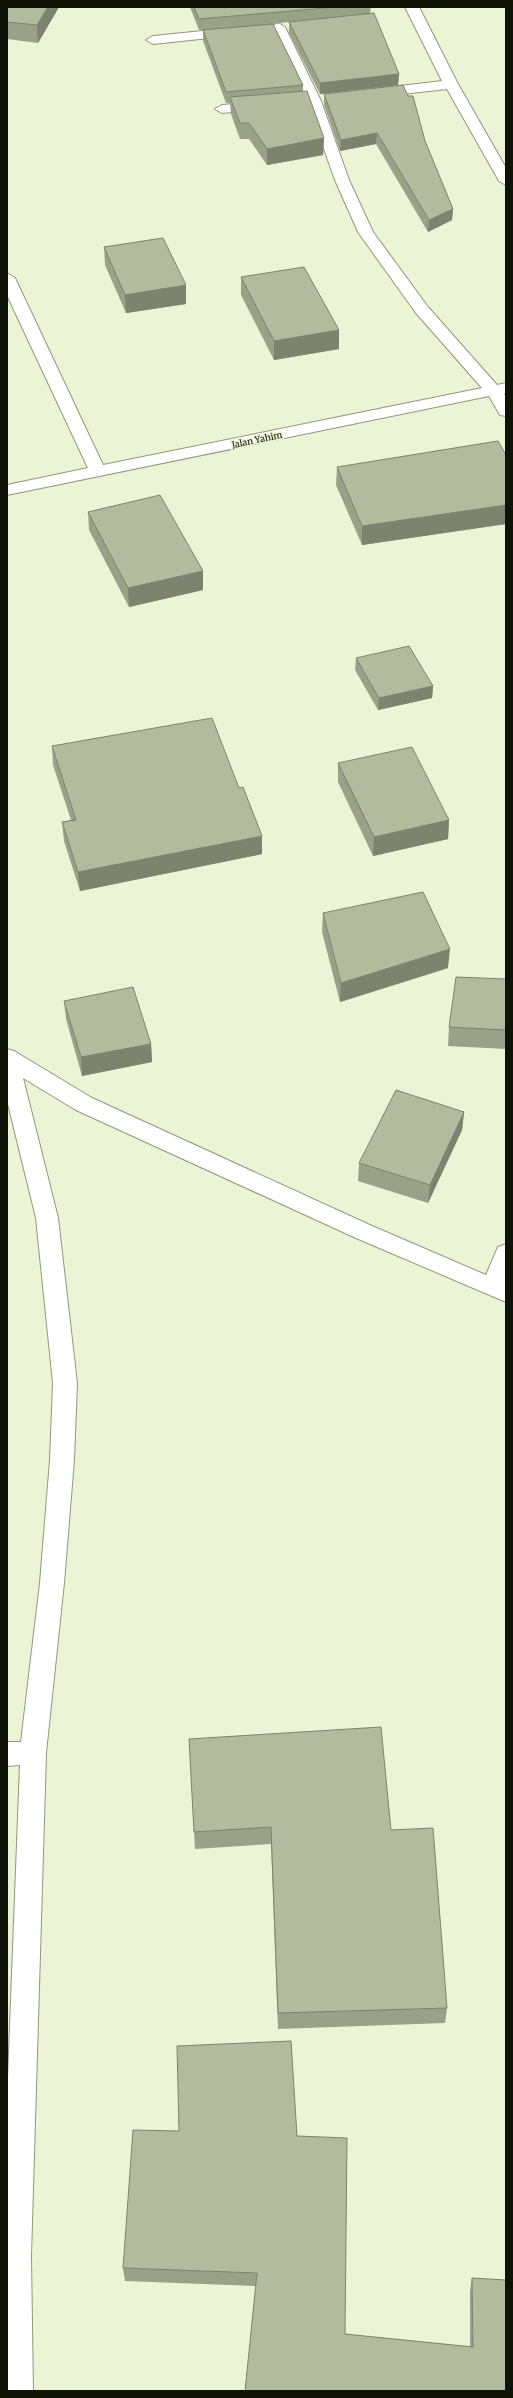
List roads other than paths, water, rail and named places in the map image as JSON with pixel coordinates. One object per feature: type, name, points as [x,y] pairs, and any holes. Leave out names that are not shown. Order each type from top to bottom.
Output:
[{"type":"street","points":[[412,7],[451,84],[506,181]]},
{"type":"street","points":[[262,29],[293,26]]},
{"type":"street","points":[[278,27],[306,102],[366,232],[422,310],[500,390],[506,411]]},
{"type":"street","points":[[153,40],[247,30]]},
{"type":"street","points":[[360,95],[451,84]]},
{"type":"street","points":[[306,102],[329,99]]},
{"type":"street","points":[[222,109],[276,104]]},
{"type":"street","points":[[7,278],[98,472]]},
{"type":"street","name":"Jalan Yahim","points":[[7,490],[500,390]]},
{"type":"street","points":[[7,1058],[84,1104],[364,1232],[499,1290],[506,1254]]},
{"type":"street","points":[[7,1058],[47,1218],[65,1383],[62,1460],[52,1583],[33,1753],[12,2259],[18,2391]]},
{"type":"street","points":[[7,1754],[33,1753]]}]
